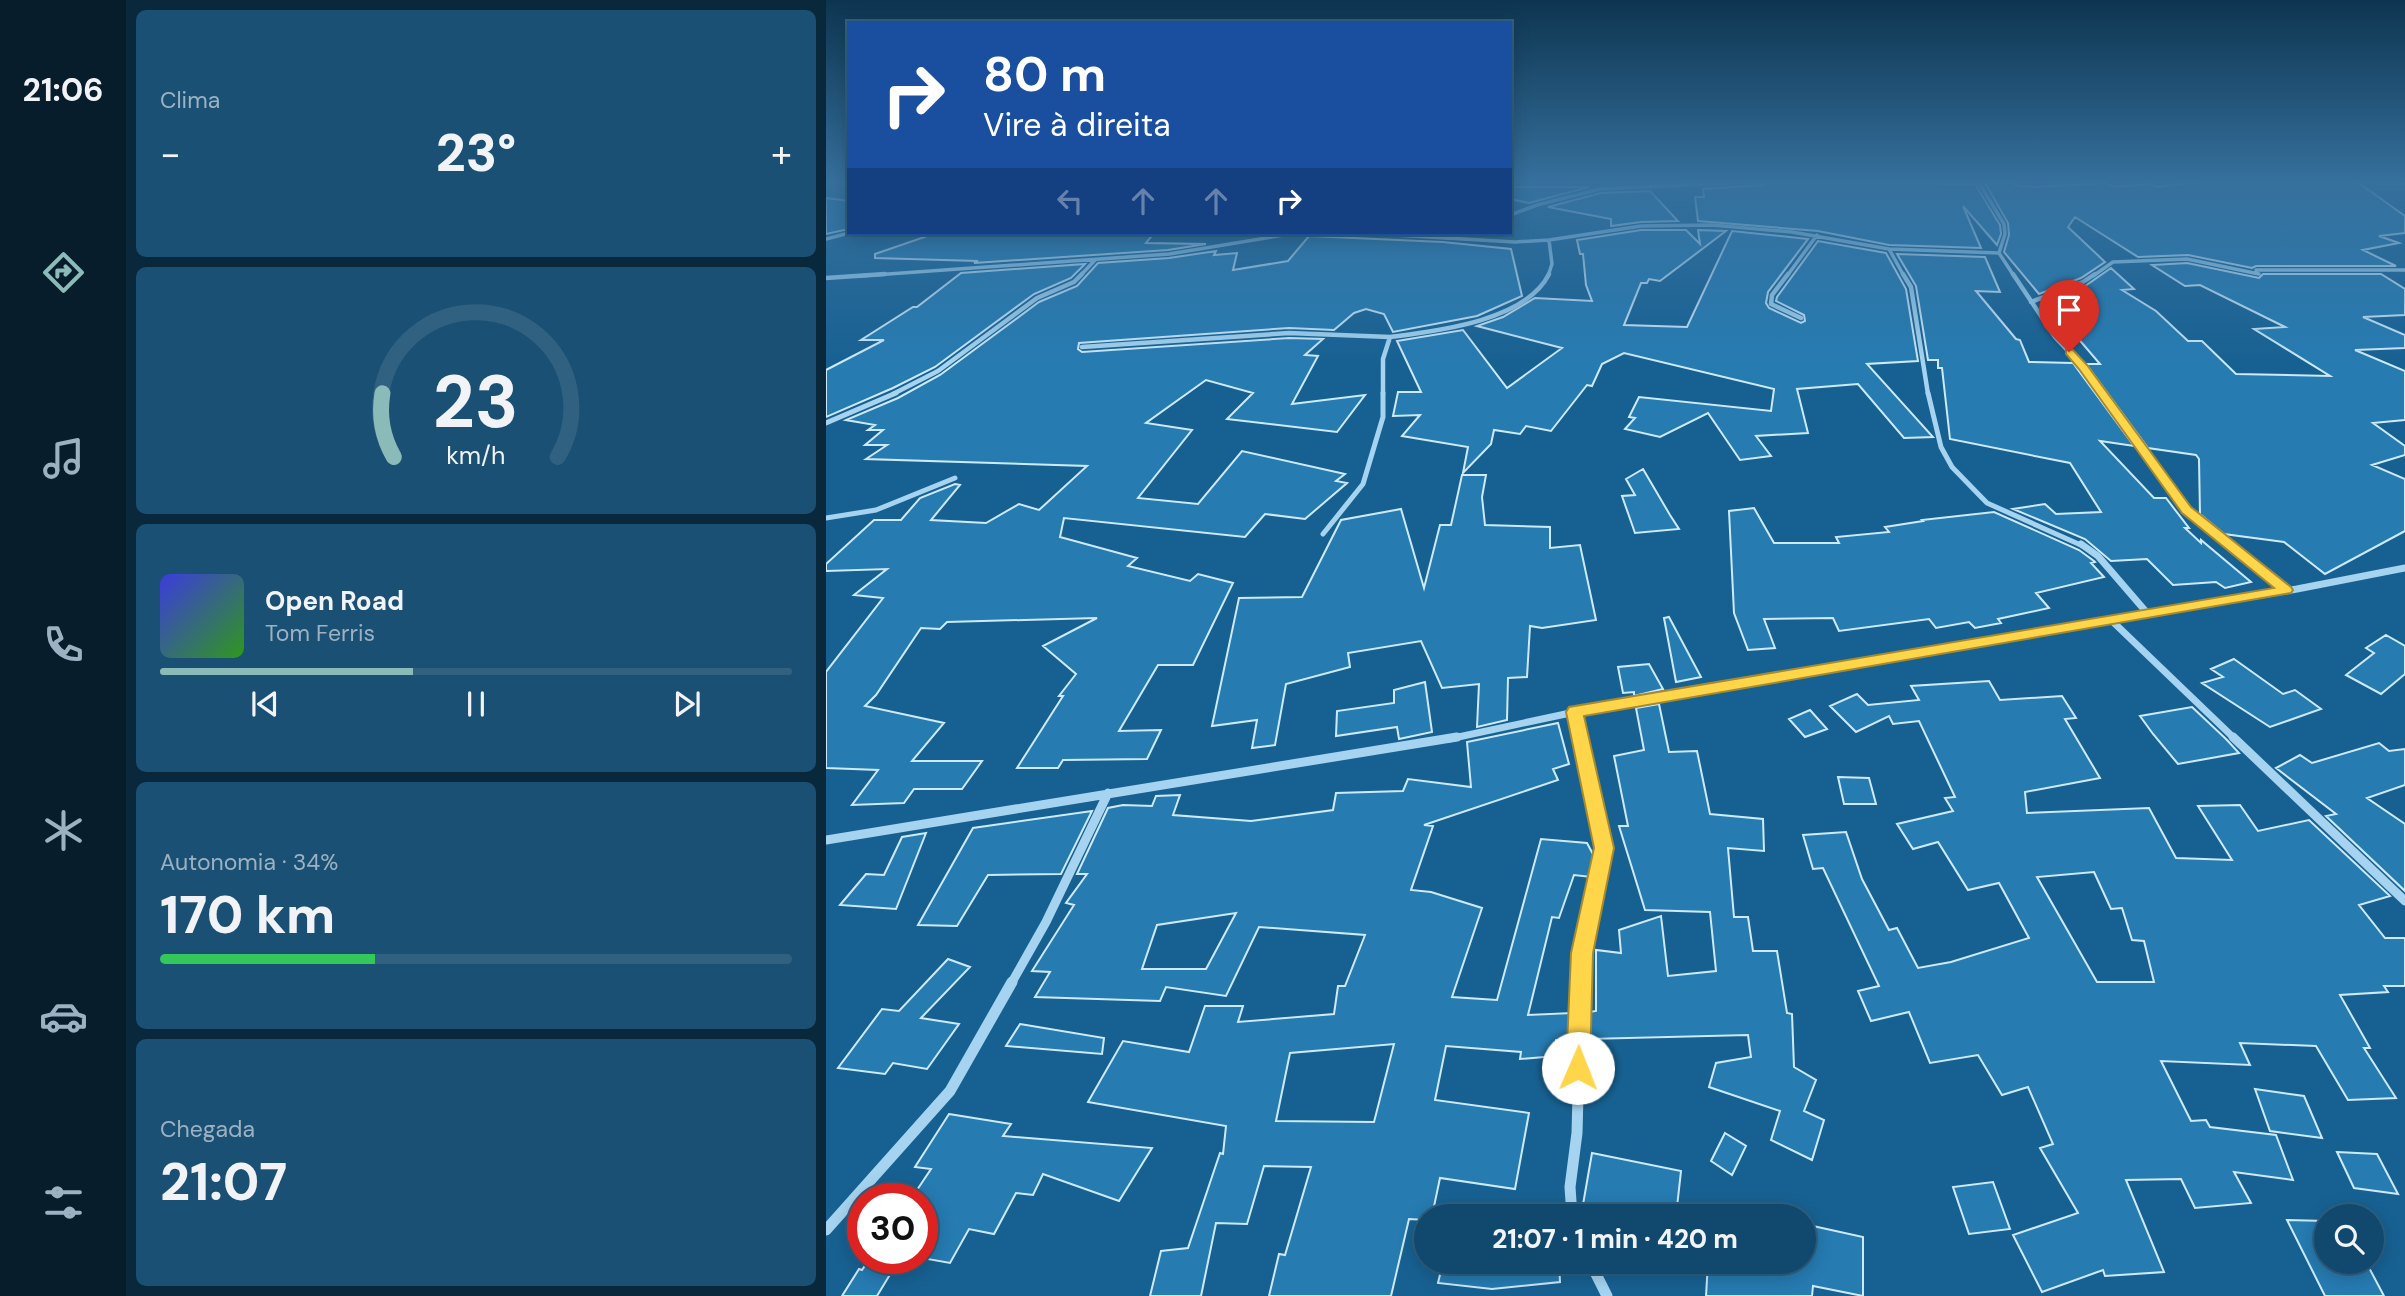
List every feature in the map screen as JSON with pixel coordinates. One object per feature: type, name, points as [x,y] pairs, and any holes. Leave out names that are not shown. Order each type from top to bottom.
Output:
[{"type":"street","points":[[826,278],[1169,254],[1254,241]]},
{"type":"street","points":[[1488,241],[1511,241]]},
{"type":"street","points":[[1082,347],[1289,332],[1390,337],[1458,327],[1512,308],[1543,285],[1553,265],[1549,241]]},
{"type":"street","points":[[1801,318],[1771,304],[1772,295],[1812,241]]},
{"type":"street","points":[[1850,241],[1889,249],[1998,253]]},
{"type":"street","points":[[1998,253],[2002,241]]},
{"type":"street","points":[[1889,249],[1911,287],[1924,378],[1941,447],[1952,467],[1987,503],[2075,540],[2098,556],[2148,614]]},
{"type":"street","points":[[1998,253],[2055,337],[2083,367],[2186,510],[2286,590]]},
{"type":"street","points":[[2031,302],[2083,282],[2113,262],[2164,258],[2273,271],[2405,270]]},
{"type":"street","points":[[826,423],[882,400],[938,371],[1037,298],[1074,282],[1097,259]]},
{"type":"street","points":[[2221,264],[2259,274]]},
{"type":"street","points":[[1323,534],[1363,484],[1383,417],[1383,359],[1390,337]]},
{"type":"street","points":[[826,518],[847,518],[955,478]]},
{"type":"street","points":[[826,840],[1447,739],[1575,712],[2405,568]]},
{"type":"street","points":[[2110,619],[2405,901]]},
{"type":"street","points":[[1571,1204],[1570,1187],[1577,1133],[1582,953],[1604,848],[1575,712]]},
{"type":"street","points":[[826,1230],[950,1091],[1046,922],[1108,793]]},
{"type":"street","points":[[1596,1274],[1607,1296]]},
{"type":"building","points":[[911,241],[1206,244],[1168,250],[974,263],[978,261],[875,258],[875,254]]},
{"type":"building","points":[[1304,241],[1431,241],[1511,249],[1522,296],[1477,316],[1393,332],[1384,314],[1366,309],[1354,313],[1334,330],[1289,328],[1079,343],[1078,349],[1082,352],[1289,338],[1323,339],[1305,355],[1318,356],[1292,404],[1365,395],[1337,432],[1227,419],[1253,393],[1206,380],[1146,423],[1192,430],[1138,498],[1198,504],[1242,451],[1345,474],[1336,481],[1347,483],[1305,519],[1265,514],[1245,537],[1064,518],[1060,537],[1137,558],[1128,566],[1190,581],[1198,574],[1233,583],[1193,665],[1158,665],[1119,731],[1161,730],[1147,759],[1063,760],[1058,768],[1017,768],[1063,696],[1059,696],[1076,674],[1043,646],[1097,618],[947,622],[940,629],[921,628],[876,695],[865,706],[944,723],[912,761],[982,761],[962,789],[914,789],[904,803],[852,805],[878,770],[826,768],[826,672],[883,598],[854,595],[887,569],[826,571],[826,564],[874,520],[901,520],[920,498],[955,484],[960,485],[931,520],[986,523],[1019,504],[1039,510],[1087,466],[866,459],[887,445],[865,445],[883,430],[868,430],[875,425],[846,420],[898,398],[940,375],[1039,302],[1077,286],[1098,263],[1169,258],[1216,251],[1214,255],[1237,253],[1233,270],[1288,261]]},
{"type":"building","points":[[1577,241],[1697,241],[1700,244],[1700,241],[1712,241],[1660,281],[1649,279],[1647,283],[1641,283],[1624,325],[1687,327],[1727,241],[1806,241],[1768,292],[1766,303],[1769,308],[1801,323],[1805,321],[1804,315],[1776,301],[1818,241],[1886,253],[1906,289],[1918,361],[1867,364],[1933,437],[1904,438],[1858,384],[1797,389],[1808,433],[1756,436],[1771,456],[1740,460],[1708,413],[1660,437],[1625,429],[1635,418],[1629,417],[1639,397],[1771,411],[1774,389],[1624,353],[1602,364],[1592,386],[1587,385],[1551,431],[1526,426],[1520,434],[1494,430],[1491,444],[1463,473],[1468,447],[1402,436],[1420,415],[1393,416],[1398,392],[1421,392],[1397,341],[1463,330],[1507,388],[1562,348],[1477,326],[1503,317],[1535,298],[1592,301],[1586,285],[1583,254],[1580,254]]},
{"type":"building","points":[[1871,241],[1978,241],[1981,248],[1889,245]]},
{"type":"building","points":[[2007,241],[2083,241],[2105,262],[2081,278],[2039,294],[2004,252]]},
{"type":"building","points":[[2114,241],[2399,243],[2363,250],[2396,266],[2252,268],[2188,255],[2138,257]]},
{"type":"building","points":[[1897,254],[1985,257],[2000,292],[1976,291],[2016,339],[2020,340],[2029,362],[2073,363],[2134,446],[2100,441],[2154,498],[2166,498],[2189,528],[2185,528],[2201,543],[2201,540],[2251,582],[2225,588],[2216,582],[2173,585],[2147,559],[2111,561],[2085,539],[2013,509],[2045,504],[2056,514],[2101,512],[2070,463],[1950,439],[1942,368],[1938,368],[1938,360],[1928,360],[1916,286]]},
{"type":"building","points":[[2187,263],[2259,278],[2263,274],[2381,274],[2405,289],[2405,315],[2363,317],[2405,335],[2405,348],[2355,350],[2405,371],[2405,420],[2373,423],[2405,446],[2405,455],[2372,465],[2405,479],[2405,531],[2325,574],[2284,542],[2224,534],[2200,514],[2199,459],[2196,455],[2148,448],[2086,364],[2100,364],[2046,301],[2085,286],[2111,268],[2134,289],[2122,290],[2156,311],[2188,341],[2202,341],[2236,374],[2330,376],[2254,329],[2285,327],[2200,285],[2185,286],[2152,265]]},
{"type":"building","points":[[1085,264],[1071,278],[1034,294],[935,367],[826,417],[826,370],[884,340],[861,340],[917,307],[961,273]]},
{"type":"building","points":[[1643,469],[1679,529],[1635,533],[1622,496],[1635,495],[1626,479]]},
{"type":"building","points":[[1462,475],[1486,475],[1482,497],[1485,525],[1550,527],[1550,548],[1580,545],[1596,620],[1542,628],[1530,626],[1527,677],[1508,678],[1507,720],[1477,727],[1479,684],[1442,688],[1421,641],[1348,653],[1350,667],[1286,684],[1275,745],[1252,748],[1257,720],[1212,726],[1239,598],[1302,597],[1341,520],[1401,509],[1424,588],[1440,525],[1451,525]]},
{"type":"building","points":[[1754,508],[1774,543],[1839,543],[1836,537],[1889,532],[1885,527],[1922,520],[1994,512],[2079,550],[2095,562],[2091,563],[2104,577],[2036,593],[2049,608],[1998,619],[2001,623],[1975,628],[1969,622],[1936,628],[1929,619],[1839,631],[1833,618],[1764,619],[1775,648],[1748,650],[1734,613],[1729,511]]},
{"type":"building","points":[[1669,617],[1701,677],[1676,682],[1664,618]]},
{"type":"building","points":[[2386,635],[2405,646],[2405,674],[2381,694],[2346,675],[2374,653],[2366,648]]},
{"type":"building","points":[[2234,659],[2283,694],[2295,690],[2321,709],[2270,727],[2202,683],[2223,677],[2211,669]]},
{"type":"building","points":[[1649,664],[1663,689],[1634,696],[1634,692],[1623,693],[1618,667]]},
{"type":"building","points":[[1989,681],[2000,700],[2062,696],[2076,718],[2065,719],[2100,778],[2025,792],[2027,813],[2149,808],[2176,858],[2232,860],[2198,806],[2240,805],[2258,831],[2309,820],[2390,896],[2359,905],[2385,938],[2405,938],[2405,986],[2384,986],[2388,992],[2340,995],[2370,1048],[2364,1048],[2396,1098],[2348,1100],[2316,1046],[2240,1043],[2250,1065],[2161,1061],[2191,1121],[2206,1120],[2210,1127],[2276,1135],[2293,1180],[2234,1172],[2251,1203],[2195,1208],[2181,1179],[2126,1180],[2164,1272],[2105,1276],[2103,1270],[2042,1292],[2013,1235],[2078,1213],[2040,1148],[2053,1144],[2028,1087],[2002,1095],[1978,1055],[1930,1063],[1909,1012],[1871,1021],[1858,991],[1879,986],[1823,868],[1813,869],[1803,835],[1846,832],[1862,879],[1889,930],[1897,928],[1918,968],[1951,962],[2029,938],[1999,883],[1968,890],[1938,842],[1913,849],[1897,824],[1953,811],[1945,798],[1955,797],[1919,721],[1893,724],[1889,716],[1856,732],[1830,706],[1857,694],[1868,705],[1919,700],[1911,686]],"holes":[[[2094,872],[2111,909],[2122,908],[2132,940],[2144,941],[2154,982],[2097,982],[2037,877]]]},
{"type":"building","points":[[1425,682],[1432,732],[1399,739],[1397,727],[1336,736],[1337,711],[1394,703],[1394,690]]},
{"type":"building","points":[[1659,704],[1669,752],[1697,751],[1710,814],[1763,819],[1764,851],[1728,848],[1734,917],[1748,917],[1753,951],[1777,951],[1787,1013],[1792,1014],[1794,1067],[1816,1080],[1804,1111],[1824,1120],[1812,1160],[1771,1140],[1780,1111],[1709,1087],[1716,1063],[1751,1057],[1748,1035],[1588,1039],[1589,1012],[1596,1011],[1596,950],[1621,953],[1619,930],[1661,916],[1668,976],[1716,971],[1710,912],[1645,910],[1619,826],[1628,826],[1614,756],[1644,750],[1636,708]]},
{"type":"building","points":[[2192,707],[2239,753],[2178,764],[2140,716]]},
{"type":"building","points":[[1810,710],[1827,729],[1805,737],[1789,719]]},
{"type":"building","points":[[1558,723],[1569,764],[1553,769],[1558,780],[1424,825],[1433,826],[1411,890],[1431,892],[1482,908],[1452,997],[1497,1000],[1541,839],[1587,843],[1595,858],[1591,877],[1574,875],[1559,918],[1552,917],[1528,1015],[1572,1013],[1571,1040],[1556,1040],[1556,1056],[1520,1059],[1521,1052],[1446,1046],[1435,1100],[1529,1113],[1515,1189],[1440,1178],[1435,1204],[1414,1204],[1414,1219],[1409,1219],[1391,1296],[1269,1296],[1279,1254],[1285,1255],[1311,1167],[1264,1166],[1247,1224],[1216,1223],[1201,1296],[1150,1296],[1161,1251],[1188,1248],[1220,1153],[1223,1154],[1226,1126],[1088,1102],[1123,1041],[1189,1052],[1205,1006],[1243,1006],[1238,1022],[1334,1014],[1338,986],[1345,986],[1365,935],[1259,927],[1226,996],[1166,987],[1160,1001],[1035,997],[1050,972],[1032,971],[1074,905],[1066,903],[1087,874],[1077,874],[1108,808],[1123,805],[1152,806],[1156,796],[1180,795],[1173,815],[1251,821],[1333,810],[1336,793],[1403,791],[1408,779],[1471,787],[1467,742]],"holes":[[[1236,913],[1206,969],[1142,969],[1157,925]],[[1394,1044],[1374,1122],[1276,1121],[1290,1053]]]},
{"type":"building","points":[[2379,743],[2389,751],[2405,749],[2405,785],[2367,798],[2405,824],[2405,891],[2326,816],[2336,814],[2276,768],[2300,755],[2312,763]]},
{"type":"building","points":[[1838,777],[1869,778],[1876,804],[1844,804]]},
{"type":"building","points":[[1092,811],[1061,874],[988,875],[957,926],[918,925],[973,828]]},
{"type":"building","points":[[926,833],[896,909],[840,905],[866,874],[884,875],[902,837]]},
{"type":"building","points":[[948,959],[970,967],[921,1018],[959,1024],[927,1069],[893,1063],[885,1074],[838,1068],[882,1009],[899,1011]]},
{"type":"building","points":[[1020,1024],[1104,1038],[1102,1054],[1006,1046]]},
{"type":"building","points":[[2255,1089],[2304,1096],[2322,1138],[2270,1131]]},
{"type":"building","points":[[949,1114],[1011,1124],[1003,1136],[1152,1148],[1119,1201],[1043,1174],[1033,1195],[1016,1193],[994,1234],[969,1229],[950,1263],[938,1261],[938,1183],[922,1183],[931,1169],[915,1167]]},
{"type":"building","points":[[1725,1133],[1746,1146],[1732,1175],[1711,1161]]},
{"type":"building","points":[[2337,1152],[2377,1154],[2398,1194],[2354,1188]]},
{"type":"building","points":[[1592,1153],[1681,1171],[1677,1204],[1583,1204]]},
{"type":"building","points":[[1993,1182],[2010,1229],[1969,1234],[1953,1187]]},
{"type":"building","points":[[2287,1220],[2314,1221],[2314,1274]]},
{"type":"building","points":[[1816,1227],[1863,1237],[1863,1296],[1813,1286],[1812,1296],[1706,1296],[1707,1274],[1816,1274]]},
{"type":"building","points":[[856,1274],[890,1274],[877,1296],[842,1296]]},
{"type":"building","points":[[1440,1274],[1560,1274],[1560,1282],[1492,1289],[1438,1283]]},
{"type":"building","points":[[2314,1274],[2372,1274],[2384,1296],[2325,1296]]},
{"type":"route","points":[[1578,1068],[1582,953],[1604,848],[1575,712],[2286,590],[2186,510],[2083,367],[2069,352]]}]
